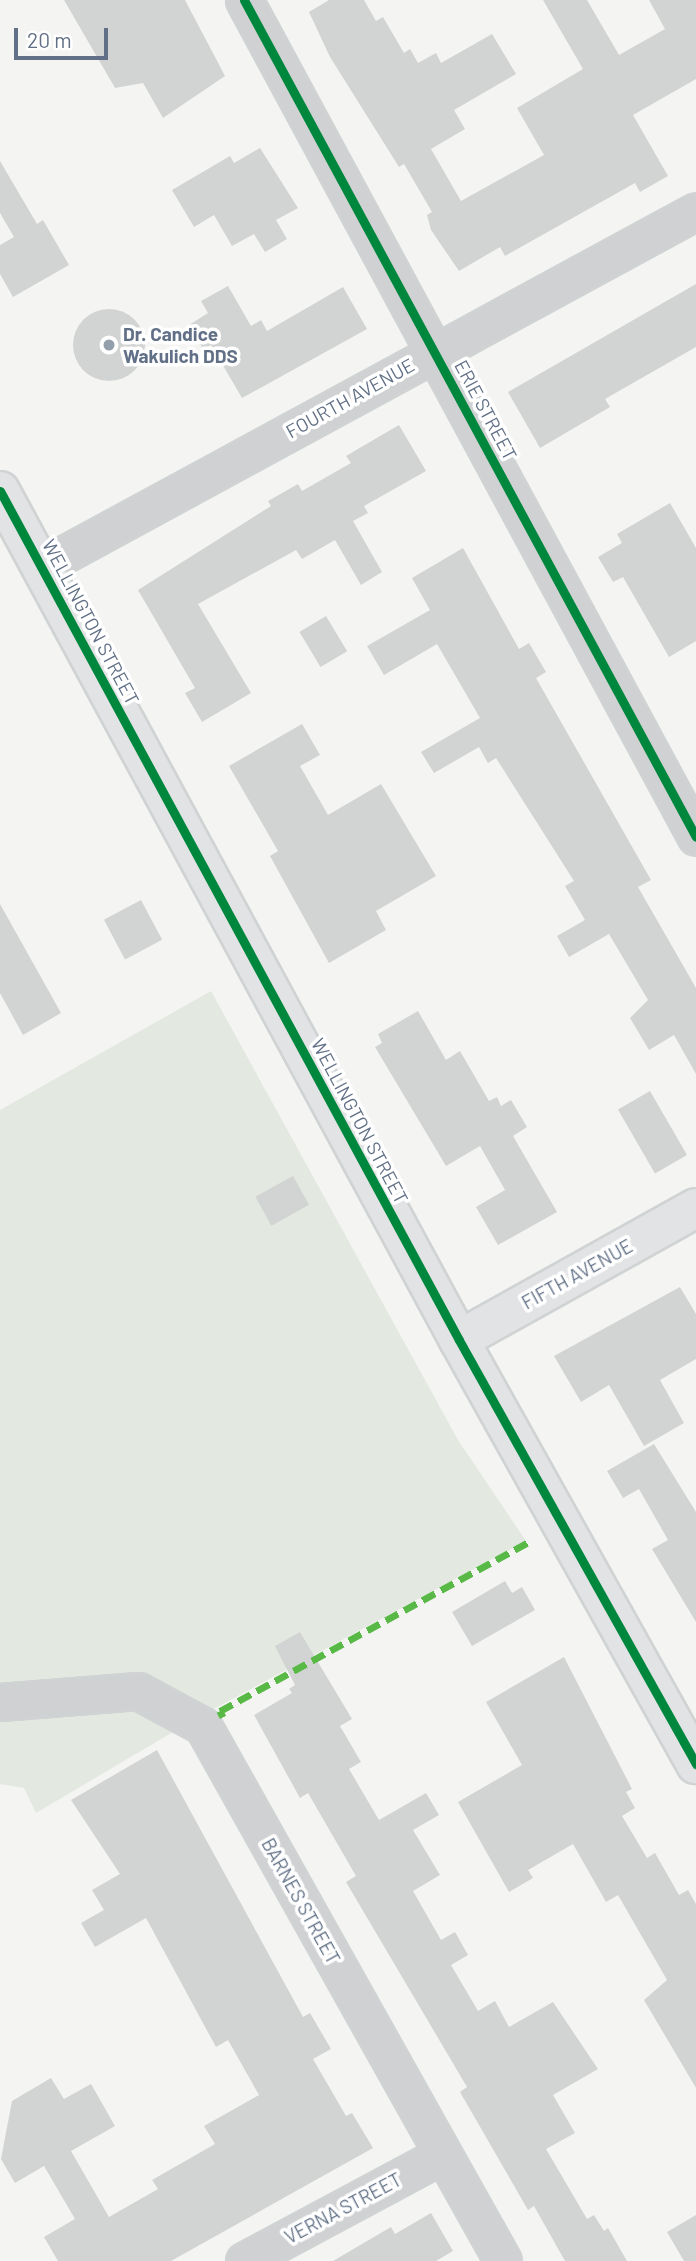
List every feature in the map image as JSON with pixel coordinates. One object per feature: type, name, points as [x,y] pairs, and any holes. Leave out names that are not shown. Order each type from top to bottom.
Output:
[{"type":"street","name":"ERIE STREET","points":[[244,0],[696,837]]},
{"type":"street","name":"FOURTH AVENUE","points":[[41,567],[696,211]]},
{"type":"street","name":"WELLINGTON STREET","points":[[0,491],[459,1340],[696,1764]]},
{"type":"street","name":"FIFTH AVENUE","points":[[459,1340],[696,1208]]},
{"type":"street","name":"BARNES STREET","points":[[0,1702],[138,1691],[203,1726],[503,2261]]},
{"type":"street","name":"VERNA STREET","points":[[244,2261],[442,2155]]},
{"type":"shaded area","points":[[211,991],[458,1440],[526,1541],[195,1719],[36,1813],[24,1788],[0,1784],[0,1110]]},
{"type":"building","points":[[64,0],[185,0],[225,76],[163,118],[143,83],[115,88]]},
{"type":"building","points":[[329,0],[364,0],[376,21],[383,17],[404,53],[410,49],[418,63],[436,53],[441,63],[492,34],[516,74],[454,110],[465,129],[431,149],[461,201],[544,155],[517,108],[583,69],[543,0],[587,0],[619,55],[665,29],[649,0],[696,0],[696,79],[633,115],[668,176],[640,192],[635,183],[505,256],[500,247],[459,271],[431,230],[427,215],[432,212],[404,164],[399,167],[330,57],[309,12]]},
{"type":"building","points":[[260,148],[298,208],[276,220],[287,239],[265,252],[254,234],[232,246],[214,215],[194,227],[172,190],[230,156],[234,163]]},
{"type":"building","points":[[0,161],[37,224],[43,220],[69,265],[13,297],[0,274],[0,245],[14,237],[0,213]]},
{"type":"building","points":[[696,284],[696,347],[605,399],[610,407],[540,448],[508,392]]},
{"type":"building","points":[[228,286],[251,326],[261,320],[267,331],[343,287],[367,329],[242,398],[211,345],[203,349],[189,325],[208,313],[201,301]]},
{"type":"building","name":"Dr. Candice Wakulich DDS","points":[[102,309],[116,309],[135,319],[145,338],[145,352],[135,371],[116,381],[102,381],[83,371],[73,352],[73,338],[83,319]]},
{"type":"building","points":[[399,425],[426,471],[364,506],[368,513],[353,521],[382,572],[361,585],[335,540],[302,559],[296,550],[198,604],[251,693],[202,722],[185,693],[195,688],[138,590],[271,506],[268,501],[298,484],[302,491],[351,463],[346,456]]},
{"type":"building","points":[[670,503],[696,548],[696,641],[669,657],[623,577],[613,582],[598,557],[622,543],[617,534]]},
{"type":"building","points":[[463,548],[519,649],[529,643],[546,672],[536,678],[651,880],[638,887],[696,988],[696,1074],[674,1035],[649,1050],[630,1018],[648,1000],[609,934],[569,957],[557,936],[585,920],[565,886],[574,881],[496,758],[488,763],[479,747],[434,773],[421,752],[480,718],[437,644],[384,675],[367,646],[430,610],[412,578]]},
{"type":"building","points":[[326,616],[347,651],[321,667],[299,632]]},
{"type":"building","points":[[302,724],[320,755],[300,766],[328,815],[381,784],[436,876],[376,911],[386,930],[329,963],[270,856],[278,851],[229,766]]},
{"type":"building","points":[[141,900],[162,940],[125,959],[104,920]]},
{"type":"building","points":[[0,904],[61,1013],[23,1035],[0,993]]},
{"type":"building","points":[[418,1011],[446,1060],[460,1051],[489,1101],[497,1097],[501,1106],[511,1100],[527,1127],[513,1136],[557,1212],[498,1245],[476,1207],[505,1190],[480,1146],[446,1166],[375,1047],[382,1043],[378,1034]]},
{"type":"building","points":[[650,1091],[687,1155],[655,1174],[618,1110]]},
{"type":"building","points":[[293,1176],[309,1205],[271,1226],[255,1197]]},
{"type":"building","points":[[680,1287],[696,1314],[696,1359],[660,1380],[684,1423],[644,1446],[609,1385],[581,1402],[554,1356]]},
{"type":"building","points":[[654,1444],[696,1512],[696,1622],[652,1549],[668,1540],[639,1489],[623,1498],[607,1471]]},
{"type":"building","points":[[505,1581],[512,1593],[522,1587],[535,1610],[472,1646],[452,1612]]},
{"type":"building","points":[[300,1632],[352,1719],[340,1726],[361,1762],[349,1769],[379,1820],[426,1793],[439,1815],[413,1830],[440,1875],[413,1891],[441,1940],[455,1932],[468,1955],[451,1965],[478,2011],[495,2001],[509,2027],[553,2002],[598,2069],[553,2095],[575,2133],[546,2149],[587,2219],[594,2215],[604,2231],[608,2228],[627,2261],[565,2261],[534,2206],[528,2210],[460,2092],[467,2087],[346,1882],[356,1876],[308,1793],[300,1798],[254,1715],[292,1693],[289,1689],[295,1685],[275,1646]]},
{"type":"building","points":[[564,1657],[632,1789],[626,1792],[635,1808],[622,1816],[647,1858],[655,1853],[679,1895],[688,1890],[696,1904],[696,2088],[644,2000],[667,1980],[618,1895],[606,1902],[573,1844],[528,1870],[533,1878],[509,1892],[458,1802],[522,1765],[486,1702]]},
{"type":"building","points":[[157,1750],[303,2017],[310,2013],[331,2049],[313,2059],[346,2116],[352,2113],[373,2148],[171,2261],[58,2261],[44,2237],[75,2219],[44,2166],[15,2183],[1,2159],[12,2101],[51,2078],[64,2099],[91,2084],[115,2126],[71,2151],[109,2217],[158,2189],[152,2180],[215,2144],[204,2126],[259,2095],[228,2040],[216,2047],[146,1918],[95,1947],[81,1923],[104,1910],[92,1890],[120,1874],[71,1800]]},
{"type":"building","points":[[431,2213],[453,2251],[436,2261],[333,2261],[391,2227],[395,2234]]},
{"type":"building","points":[[696,2215],[696,2261],[684,2261],[667,2232]]},
{"type":"marked path","points":[[223,1717],[220,1711],[531,1541]]},
{"type":"cycle path","points":[[244,0],[696,837]]},
{"type":"cycle path","points":[[0,491],[459,1340],[696,1764]]},
{"type":"place","name":"Dr. Candice Wakulich DDS","points":[[109,345]]}]
